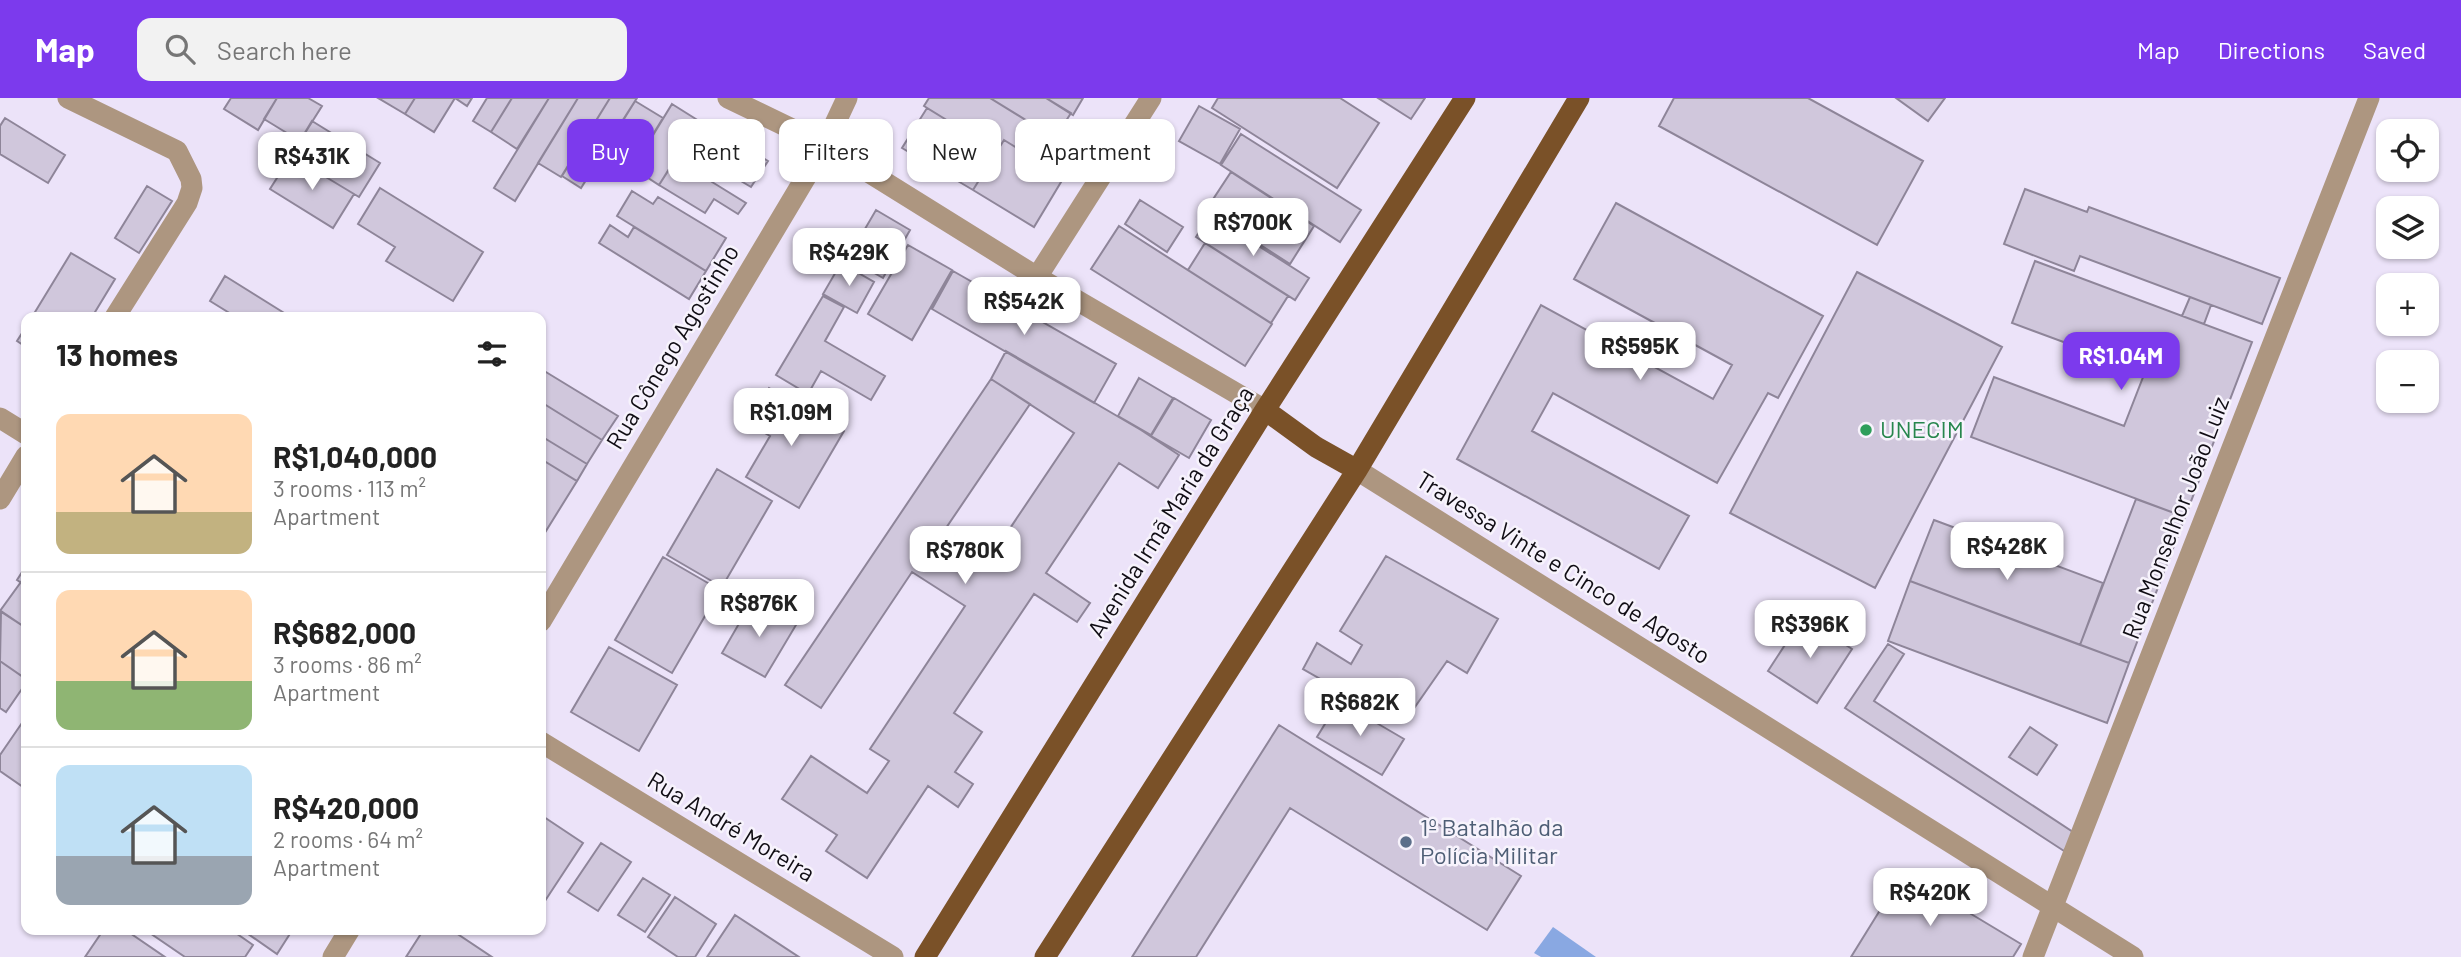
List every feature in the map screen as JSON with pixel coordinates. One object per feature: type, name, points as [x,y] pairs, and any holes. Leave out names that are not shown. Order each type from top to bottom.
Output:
[{"type":"main road","name":"Avenida Irmã Maria da Graça","points":[[925,957],[1265,410],[1465,98]]},
{"type":"main road","points":[[1045,957],[1357,470],[1579,98]]},
{"type":"main road","points":[[1265,410],[1317,447],[1357,470]]},
{"type":"street","points":[[68,98],[177,151],[191,179],[192,188],[187,203],[118,312]]},
{"type":"street","points":[[728,98],[779,123]]},
{"type":"street","name":"Rua Cônego Agostinho","points":[[837,119],[847,98]]},
{"type":"street","points":[[1037,276],[1150,98]]},
{"type":"street","name":"Rua Monselhor João Luiz","points":[[2033,957],[2368,98]]},
{"type":"street","name":"Rua Cônego Agostinho","points":[[546,613],[803,182]]},
{"type":"street","points":[[885,182],[1037,276],[1265,410]]},
{"type":"street","points":[[0,418],[21,431]]},
{"type":"street","points":[[0,499],[21,464]]},
{"type":"street","name":"Travessa Vinte e Cinco de Agosto","points":[[1357,470],[2133,957]]},
{"type":"street","name":"Rua André Moreira","points":[[546,745],[893,957]]},
{"type":"street","points":[[333,957],[346,935]]},
{"type":"water","points":[[1553,927],[1596,957],[1541,957],[1534,953]]},
{"type":"building","points":[[231,98],[277,98],[258,130],[224,109]]},
{"type":"building","points":[[277,98],[308,98],[322,106],[300,141],[264,119]]},
{"type":"building","points":[[378,98],[415,98],[405,114]]},
{"type":"building","points":[[415,98],[455,98],[434,132],[405,114]]},
{"type":"building","points":[[455,98],[472,98],[467,106]]},
{"type":"building","points":[[487,98],[512,98],[491,132],[473,121]]},
{"type":"building","points":[[512,98],[549,98],[517,149],[491,132]]},
{"type":"building","points":[[549,98],[578,98],[515,201],[494,188]]},
{"type":"building","points":[[578,98],[610,98],[597,119],[567,119],[567,167],[561,177],[538,163]]},
{"type":"building","points":[[610,98],[637,98],[624,119],[597,119]]},
{"type":"building","points":[[929,98],[990,98],[1024,119],[1015,119],[1015,147],[1004,140],[1001,145],[1001,119],[945,119],[924,106]]},
{"type":"building","points":[[990,98],[1046,98],[1071,113],[1067,119],[1024,119]]},
{"type":"building","points":[[1046,98],[1083,98],[1073,115]]},
{"type":"building","points":[[1218,98],[1340,98],[1379,123],[1337,188],[1212,108]]},
{"type":"building","points":[[1378,98],[1425,98],[1411,119]]},
{"type":"building","points":[[1674,98],[1808,98],[1923,161],[1877,245],[1659,126]]},
{"type":"building","points":[[1896,98],[1945,98],[1928,121]]},
{"type":"building","points":[[635,101],[663,118],[654,133],[654,119],[624,119]]},
{"type":"building","points":[[672,104],[696,119],[668,119],[668,171],[659,185],[654,182],[654,134]]},
{"type":"building","points":[[1199,106],[1240,129],[1220,164],[1179,141]]},
{"type":"building","points":[[927,108],[945,119],[920,119]]},
{"type":"building","points":[[5,118],[65,155],[48,183],[0,154],[0,126]]},
{"type":"building","points":[[312,121],[380,163],[359,197],[291,156]]},
{"type":"building","points":[[1241,134],[1361,210],[1340,242],[1221,165]]},
{"type":"building","points":[[1004,140],[1015,147],[1015,182],[1061,182],[1034,227],[973,190],[978,182],[1001,182],[1001,145]]},
{"type":"building","points":[[291,156],[354,194],[333,228],[270,189]]},
{"type":"building","points":[[668,171],[668,182],[712,182],[746,203],[738,214],[714,199],[705,213],[659,185]]},
{"type":"building","points":[[1231,172],[1314,226],[1290,264],[1206,210]]},
{"type":"building","points":[[572,182],[585,182],[581,188]]},
{"type":"building","points":[[959,182],[978,182],[973,190]]},
{"type":"building","points":[[147,186],[172,201],[139,253],[115,238]]},
{"type":"building","points":[[380,188],[483,252],[453,301],[386,261],[395,247],[358,224]]},
{"type":"building","points":[[2025,189],[2087,212],[2089,207],[2280,278],[2262,324],[2080,256],[2074,271],[2004,244]]},
{"type":"building","points":[[632,191],[653,204],[658,197],[726,238],[706,271],[617,216]]},
{"type":"building","points":[[1140,200],[1183,227],[1167,252],[1125,224]]},
{"type":"building","points":[[1616,203],[1823,316],[1778,398],[1768,393],[1717,483],[1553,393],[1532,431],[1689,516],[1659,569],[1457,459],[1541,305],[1713,399],[1732,365],[1574,279]]},
{"type":"building","points":[[876,210],[910,230],[883,278],[848,258]]},
{"type":"building","points":[[1210,215],[1309,278],[1295,300],[1196,237]]},
{"type":"building","points":[[610,225],[628,237],[634,227],[706,271],[689,299],[599,243]]},
{"type":"building","points":[[1119,226],[1272,324],[1245,366],[1091,269]]},
{"type":"building","points":[[1205,243],[1288,296],[1271,323],[1188,270]]},
{"type":"building","points":[[908,245],[952,270],[912,340],[868,314]]},
{"type":"building","points":[[71,253],[115,279],[95,312],[35,312]]},
{"type":"building","points":[[2035,261],[2252,342],[2185,517],[1971,437],[1994,377],[2124,426],[2145,372],[2012,323]]},
{"type":"building","points":[[841,263],[874,282],[857,313],[823,294]]},
{"type":"building","points":[[953,271],[1116,364],[1094,403],[932,309]]},
{"type":"building","name":"UNECIM","points":[[1857,272],[2002,347],[1875,588],[1730,513]]},
{"type":"building","points":[[225,276],[283,312],[228,312],[210,301]]},
{"type":"building","points":[[823,296],[844,307],[825,341],[885,376],[871,400],[821,371],[808,394],[776,375]]},
{"type":"building","points":[[2190,297],[2211,305],[2204,324],[2182,316]]},
{"type":"building","points":[[1006,351],[1179,455],[1158,488],[1119,463],[1046,573],[1090,603],[1077,622],[1034,594],[954,713],[982,732],[955,772],[973,784],[958,807],[928,786],[867,878],[826,851],[837,835],[782,799],[811,756],[867,793],[889,761],[870,749],[965,606],[912,572],[821,708],[785,685],[991,379]],"holes":[[[1030,404],[1074,433],[988,561],[944,531]]]},
{"type":"building","points":[[546,372],[618,416],[602,440],[546,405]]},
{"type":"building","points":[[1139,378],[1173,398],[1151,435],[1118,416]]},
{"type":"building","points":[[769,388],[844,431],[799,508],[746,477],[770,436],[749,424]]},
{"type":"building","points":[[1174,398],[1211,420],[1189,458],[1151,436]]},
{"type":"building","points":[[546,405],[602,440],[587,464],[546,439]]},
{"type":"building","points":[[546,439],[587,464],[577,481],[546,462]]},
{"type":"building","points":[[546,462],[577,481],[546,531]]},
{"type":"building","points":[[717,469],[772,501],[722,587],[667,555]]},
{"type":"building","points":[[2136,499],[2185,517],[2129,663],[2080,645]]},
{"type":"building","points":[[1934,520],[2103,583],[2080,645],[1910,581]]},
{"type":"building","points":[[1386,556],[1498,619],[1467,673],[1447,661],[1410,714],[1369,685],[1359,701],[1303,669],[1317,643],[1351,664],[1362,645],[1340,631]]},
{"type":"building","points":[[663,557],[720,590],[672,673],[615,640]]},
{"type":"building","points":[[1910,581],[2129,663],[2107,723],[1888,641]]},
{"type":"building","points":[[21,582],[21,625],[0,611]]},
{"type":"building","points":[[752,601],[796,625],[765,677],[722,653]]},
{"type":"building","points":[[1,611],[21,625],[21,676],[0,661]]},
{"type":"building","points":[[1803,617],[1852,649],[1817,703],[1768,671]]},
{"type":"building","points":[[1888,644],[1904,654],[1874,701],[2076,834],[2064,851],[1845,708]]},
{"type":"building","points":[[609,647],[677,685],[639,751],[571,712]]},
{"type":"building","points":[[0,661],[21,676],[21,690],[6,712],[0,708]]},
{"type":"building","points":[[1339,701],[1404,739],[1382,775],[1317,737]]},
{"type":"building","points":[[21,724],[21,786],[0,771],[0,755]]},
{"type":"building","name":"1º Batalhão da Polícia Militar","points":[[1279,725],[1521,876],[1487,930],[1290,808],[1196,957],[1132,957]]},
{"type":"building","points":[[2030,727],[2057,745],[2037,775],[2009,757]]},
{"type":"building","points":[[546,818],[583,843],[546,899]]},
{"type":"building","points":[[601,843],[631,862],[598,911],[568,892]]},
{"type":"building","points":[[1903,873],[2021,944],[2013,957],[1851,957]]},
{"type":"building","points":[[643,878],[670,895],[645,932],[618,915]]},
{"type":"building","points":[[675,897],[716,924],[695,957],[678,957],[648,937]]},
{"type":"building","points":[[735,915],[799,957],[707,957]]},
{"type":"building","points":[[100,935],[133,935],[165,957],[85,957]]},
{"type":"building","points":[[153,935],[239,935],[253,945],[245,957],[185,957]]},
{"type":"building","points":[[250,935],[289,935],[277,954]]},
{"type":"building","points":[[420,935],[459,935],[492,957],[406,957]]},
{"type":"place","name":"UNECIM","points":[[1866,430]]},
{"type":"place","name":"1º Batalhão da Polícia Militar","points":[[1406,842]]}]
